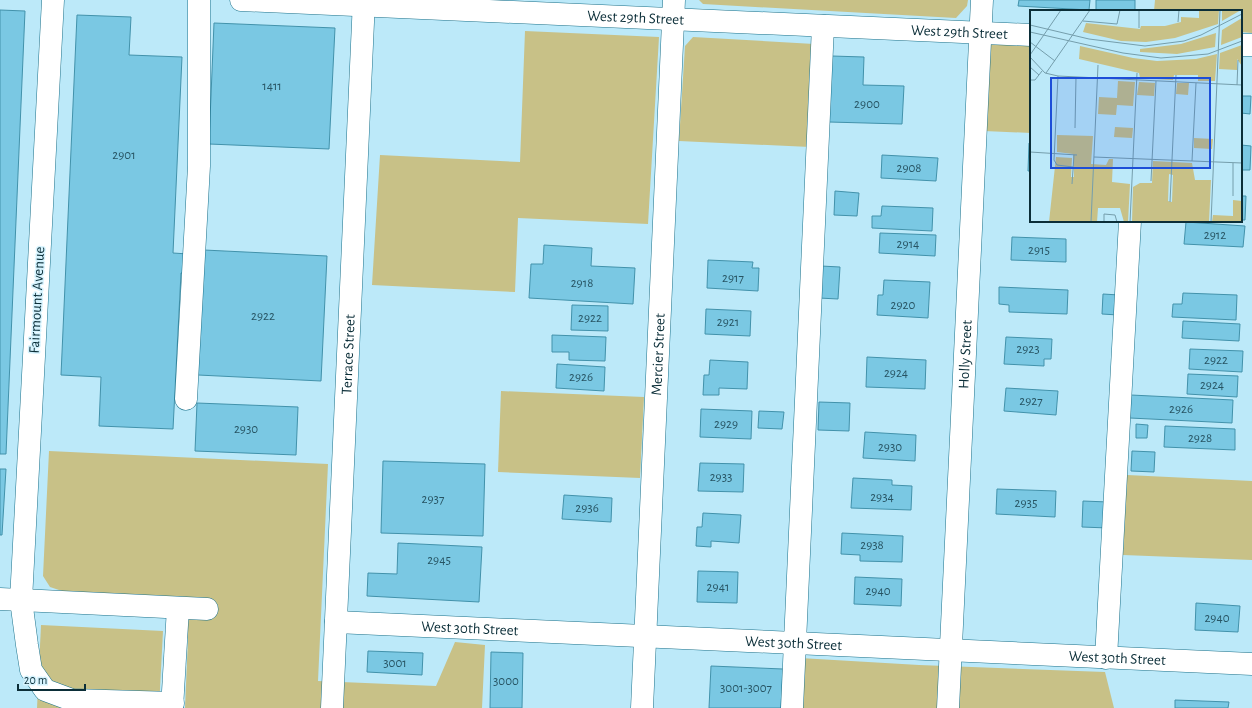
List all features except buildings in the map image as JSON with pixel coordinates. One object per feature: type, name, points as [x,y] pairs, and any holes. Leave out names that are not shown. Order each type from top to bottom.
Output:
[{"type":"street","name":"Fairmount Avenue","points":[[53,0],[10,599],[27,645],[31,670],[45,690],[72,700],[172,706]]},
{"type":"street","points":[[186,399],[199,166],[199,0]]},
{"type":"street","name":"West 29th Street","points":[[240,0],[673,9],[823,26],[1030,35]]},
{"type":"street","name":"Holly Street","points":[[948,708],[982,0]]},
{"type":"street","name":"Terrace Street","points":[[332,708],[364,3]]},
{"type":"street","name":"Mercier Street","points":[[642,708],[673,9]]},
{"type":"street","points":[[792,708],[823,26]]},
{"type":"street","points":[[1106,658],[1130,222]]},
{"type":"street","points":[[10,599],[207,609]]},
{"type":"street","points":[[172,706],[178,608]]},
{"type":"street","name":"West 30th Street","points":[[336,622],[1252,664]]},
{"type":"shaded area","points":[[699,0],[968,0],[967,6],[956,18],[703,4]]},
{"type":"shaded area","points":[[1155,0],[1252,0],[1252,33],[1242,32],[1242,10],[1154,10]]},
{"type":"shaded area","points":[[525,31],[659,37],[648,224],[518,218],[515,292],[372,285],[380,155],[520,162]]},
{"type":"shaded area","points":[[693,37],[814,44],[810,147],[679,141],[685,46]]},
{"type":"shaded area","points":[[992,42],[1030,44],[1030,133],[984,131],[989,49]]},
{"type":"shaded area","points":[[501,391],[644,397],[640,478],[498,472]]},
{"type":"shaded area","points":[[49,451],[328,464],[318,681],[436,686],[455,642],[485,645],[482,708],[185,708],[188,639],[174,598],[68,593],[50,587],[43,576]]},
{"type":"shaded area","points":[[1127,475],[1252,481],[1252,560],[1123,555]]},
{"type":"shaded area","points":[[41,625],[163,631],[159,708],[37,708]]},
{"type":"shaded area","points":[[800,658],[919,665],[1105,672],[1114,708],[802,708]]}]
